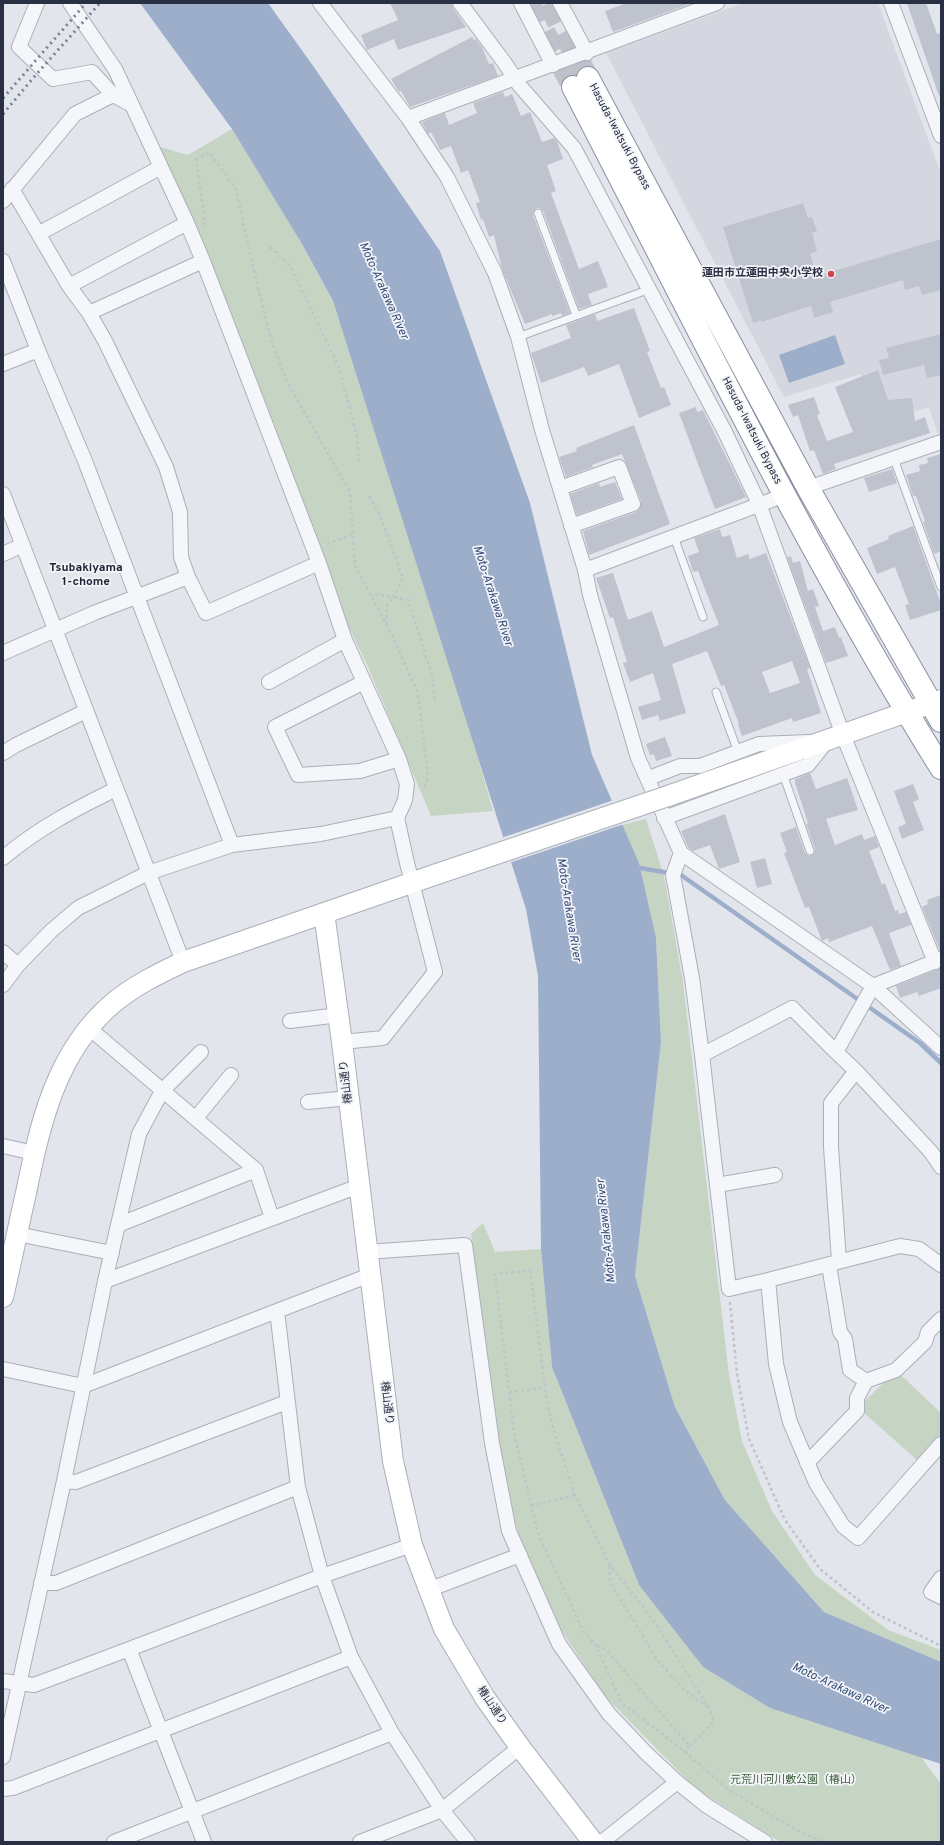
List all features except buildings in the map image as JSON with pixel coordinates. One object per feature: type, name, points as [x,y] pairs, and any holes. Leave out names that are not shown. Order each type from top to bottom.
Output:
[{"type":"highway","name":"Hasuda-Iwatsuki Bypass","points":[[937,708],[808,488],[580,83],[785,495],[906,712],[941,768]]},
{"type":"street","points":[[37,3],[19,47],[53,79],[92,72],[113,95],[132,105]]},
{"type":"street","points":[[70,3],[115,69],[161,167],[193,225],[203,261],[316,556],[345,640],[399,759],[407,784],[405,800],[398,818],[412,883],[435,972],[383,1038],[342,1042]]},
{"type":"street","points":[[320,3],[408,118],[446,177],[495,273],[518,337],[542,430],[585,570],[590,595],[638,758],[681,853],[873,986],[941,1048]]},
{"type":"street","points":[[460,3],[520,86],[574,148],[725,432],[759,504],[835,738],[938,960],[873,986],[836,1052]]},
{"type":"street","points":[[520,3],[553,65]]},
{"type":"street","points":[[560,3],[587,53]]},
{"type":"street","points":[[408,118],[587,53],[717,3]]},
{"type":"street","points":[[891,3],[941,136]]},
{"type":"street","points":[[3,201],[75,114],[113,95]]},
{"type":"street","points":[[40,233],[161,167]]},
{"type":"street","points":[[12,189],[40,233],[69,286],[105,341],[166,467],[180,512],[182,557],[188,577],[206,612],[316,556]]},
{"type":"street","points":[[69,286],[193,225]]},
{"type":"street","points":[[3,261],[38,350],[85,461],[232,845]]},
{"type":"street","points":[[88,313],[203,261]]},
{"type":"street","points":[[3,364],[38,350]]},
{"type":"street","points":[[808,488],[941,442]]},
{"type":"street","points":[[560,488],[619,467],[633,504],[571,526]]},
{"type":"street","points":[[3,494],[183,962]]},
{"type":"street","points":[[585,570],[785,495]]},
{"type":"street","points":[[3,554],[23,545]]},
{"type":"street","points":[[3,653],[55,630],[188,577]]},
{"type":"street","points":[[269,682],[345,640]]},
{"type":"street","points":[[364,682],[275,727],[298,775],[360,771],[399,759]]},
{"type":"street","points":[[3,1297],[34,1153],[47,1106],[59,1077],[75,1047],[89,1028],[112,1004],[156,974],[183,962],[668,796],[906,712],[937,708]]},
{"type":"street","points":[[3,753],[16,745],[86,711]]},
{"type":"street","points":[[648,778],[680,766],[700,766],[759,744],[835,738]]},
{"type":"street","points":[[664,818],[808,765],[835,738]]},
{"type":"street","points":[[3,858],[25,839],[65,814],[116,789]]},
{"type":"street","points":[[3,985],[18,965],[51,931],[78,908],[148,873],[232,845],[320,834],[398,818]]},
{"type":"street","points":[[681,853],[673,875],[692,978],[729,1289],[900,1246],[919,1248],[941,1264]]},
{"type":"street","name":"椿山通り","points":[[324,913],[339,1015],[393,1461],[412,1545],[444,1629],[485,1698],[520,1748],[593,1842]]},
{"type":"street","points":[[3,952],[18,965]]},
{"type":"street","points":[[702,1055],[792,1008],[856,1071],[931,1152],[941,1167]]},
{"type":"street","points":[[290,1021],[339,1015]]},
{"type":"street","points":[[89,1028],[256,1170],[272,1218]]},
{"type":"street","points":[[3,1757],[64,1481],[105,1281],[139,1134],[162,1090],[201,1052]]},
{"type":"street","points":[[856,1071],[831,1103],[834,1263],[840,1332],[845,1339],[850,1370],[866,1381]]},
{"type":"street","points":[[196,1118],[231,1075]]},
{"type":"street","points":[[308,1102],[349,1098]]},
{"type":"street","points":[[3,1146],[34,1153]]},
{"type":"street","points":[[118,1225],[256,1170]]},
{"type":"street","points":[[717,1185],[775,1175]]},
{"type":"street","points":[[105,1281],[359,1186]]},
{"type":"street","points":[[17,1234],[112,1253]]},
{"type":"street","points":[[367,1252],[465,1245],[492,1443],[510,1531],[559,1644],[609,1714],[677,1782],[746,1838],[765,1842]]},
{"type":"street","points":[[3,1369],[83,1386],[370,1275]]},
{"type":"street","points":[[768,1280],[776,1364],[790,1422],[816,1482],[843,1526],[858,1538],[940,1448]]},
{"type":"street","points":[[277,1311],[298,1487],[322,1576],[351,1657],[392,1733],[442,1810],[468,1842]]},
{"type":"street","points":[[807,1464],[857,1411],[857,1398],[866,1381],[896,1370],[925,1342],[928,1332],[941,1319]]},
{"type":"street","points":[[64,1481],[76,1482],[287,1402]]},
{"type":"street","points":[[41,1583],[56,1583],[298,1487]]},
{"type":"street","points":[[3,1681],[34,1685],[322,1576],[412,1545]]},
{"type":"street","points":[[428,1590],[520,1555]]},
{"type":"street","points":[[941,1578],[931,1592],[941,1596]]},
{"type":"street","points":[[129,1649],[204,1842]]},
{"type":"street","points":[[3,1789],[12,1788],[351,1657]]},
{"type":"street","points":[[114,1842],[392,1733]]},
{"type":"street","points":[[360,1842],[442,1810],[520,1748]]},
{"type":"street","points":[[602,1842],[677,1782]]},
{"type":"lane","points":[[538,213],[576,315]]},
{"type":"lane","points":[[518,337],[650,289]]},
{"type":"lane","points":[[894,459],[941,587]]},
{"type":"lane","points":[[674,537],[703,617]]},
{"type":"lane","points":[[716,692],[738,752]]},
{"type":"lane","points":[[784,774],[810,851]]},
{"type":"path","points":[[193,225],[205,222],[196,160],[209,152],[236,189],[270,336],[287,382],[350,492],[354,566],[386,624],[418,692],[428,777],[424,789]]},
{"type":"path","points":[[270,247],[290,266],[339,367],[357,436],[359,462]]},
{"type":"path","points":[[369,496],[379,513],[403,578],[394,597],[386,605],[386,624]]},
{"type":"path","points":[[316,556],[352,534]]},
{"type":"path","points":[[370,594],[408,600],[432,675],[434,703]]},
{"type":"path","points":[[684,1751],[714,1721],[709,1708],[654,1621],[610,1566],[575,1495],[554,1431],[545,1388],[530,1271],[495,1274],[514,1433],[538,1533],[583,1631],[596,1646],[622,1703],[684,1751],[730,1791],[804,1834],[825,1842]]},
{"type":"path","points":[[729,1289],[738,1374],[749,1439],[785,1520],[820,1568],[873,1612],[941,1646]]},
{"type":"path","points":[[509,1392],[545,1388]]},
{"type":"path","points":[[531,1506],[575,1495]]},
{"type":"path","points":[[610,1566],[610,1582],[658,1661],[684,1690],[709,1708]]},
{"type":"path","points":[[596,1646],[605,1649],[690,1746]]},
{"type":"shaded area","name":"蓮田市立蓮田中央小学校","points":[[743,3],[878,3],[941,174],[941,433],[938,434],[929,407],[879,423],[861,374],[784,397],[606,53]]},
{"type":"green space","points":[[232,129],[297,235],[333,301],[410,532],[455,676],[493,811],[431,816],[368,667],[345,619],[314,531],[260,388],[200,235],[160,147],[188,155]]},
{"type":"green space","points":[[646,819],[664,876],[683,982],[729,1375],[742,1441],[772,1511],[815,1575],[888,1630],[941,1650],[941,1662],[824,1612],[725,1500],[675,1407],[635,1276],[661,1042],[656,938],[622,825]]},
{"type":"green space","name":"元荒川河川敷公園（椿山）","points":[[483,1223],[495,1252],[541,1249],[552,1367],[639,1585],[703,1667],[770,1708],[921,1757],[941,1784],[941,1842],[780,1842],[696,1789],[605,1696],[562,1631],[520,1540],[499,1455],[471,1234]]},
{"type":"green space","points":[[901,1375],[941,1413],[941,1435],[918,1461],[863,1412],[865,1401],[887,1379]]},
{"type":"water","name":"Moto-Arakawa River","points":[[140,3],[268,3],[316,70],[440,251],[530,503],[592,755],[639,863],[656,938],[661,1042],[635,1276],[675,1407],[725,1500],[824,1612],[941,1662],[941,1764],[770,1708],[703,1667],[639,1585],[552,1367],[541,1249],[538,976],[526,909],[333,301],[302,244],[232,129]]},
{"type":"water","points":[[835,335],[845,364],[789,383],[779,355]]},
{"type":"pier","points":[[614,800],[624,824],[509,863],[501,838]]},
{"type":"waterway","points":[[634,867],[681,875],[920,1043],[941,1063]]},
{"type":"tunnel","points":[[529,3],[573,87]]},
{"type":"tunnel","points":[[548,3],[588,78]]},
{"type":"railway","points":[[3,98],[86,3]]},
{"type":"railway","points":[[3,114],[100,3]]},
{"type":"place","name":"蓮田市立蓮田中央小学校","points":[[831,274]]},
{"type":"district","name":"Tsubakiyama 1-chome","points":[[86,576]]}]
